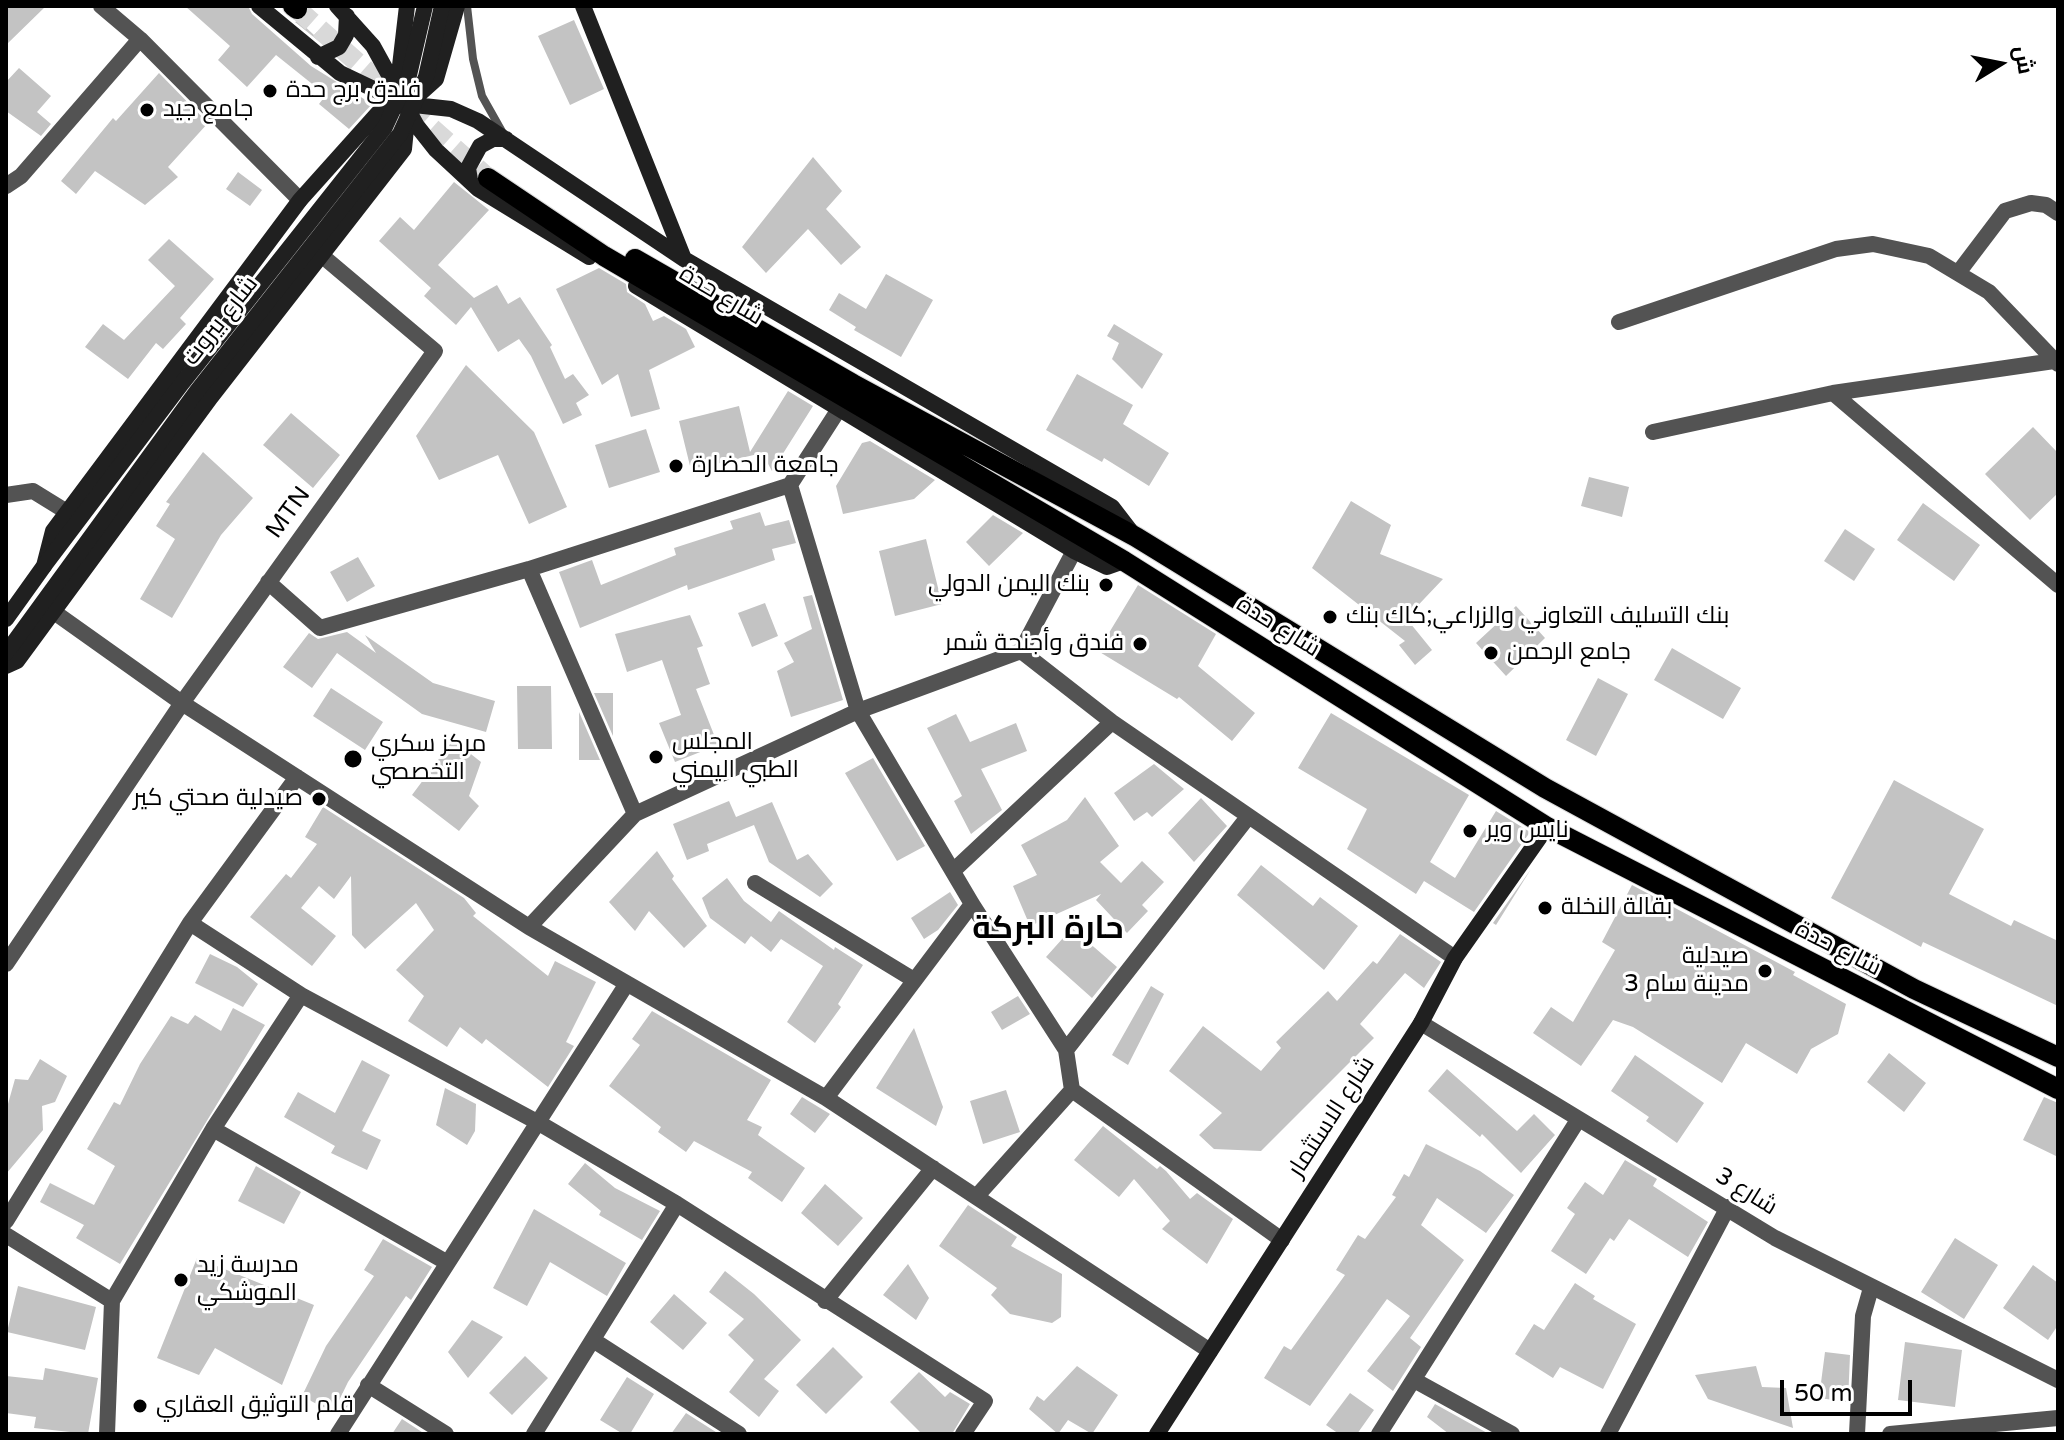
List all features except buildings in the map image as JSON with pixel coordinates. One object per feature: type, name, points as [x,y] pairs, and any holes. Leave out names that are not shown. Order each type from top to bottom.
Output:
[{"type":"main road","name":"شارع حدة","points":[[485,175],[853,384],[1136,537],[1545,788],[1914,989],[2058,1057]]},
{"type":"main road","name":"شارع حدة","points":[[485,175],[604,256],[1124,561],[1547,827],[2058,1089]]},
{"type":"street","points":[[101,6],[140,39],[333,237]]},
{"type":"street","points":[[259,6],[340,73],[378,113]]},
{"type":"street","points":[[6,666],[17,661],[320,254],[404,149],[408,132],[400,66],[407,6]]},
{"type":"street","name":"شارع بيروت","points":[[6,619],[183,382],[385,127],[409,75],[425,6]]},
{"type":"street","name":"شارع بيروت","points":[[6,653],[197,391],[400,134],[426,77],[442,6]]},
{"type":"street","points":[[44,566],[53,531],[300,200],[378,113],[405,104],[426,91],[436,79],[457,6]]},
{"type":"street","points":[[583,6],[684,259]]},
{"type":"street","points":[[318,57],[339,47],[346,35],[342,11]]},
{"type":"street","points":[[342,11],[373,46],[405,104],[436,150]]},
{"type":"street","points":[[6,186],[21,176],[140,39]]},
{"type":"street","points":[[340,73],[405,104],[451,109],[506,139],[684,259],[1112,507],[1136,537]]},
{"type":"street","points":[[485,175],[468,168],[480,146],[493,139],[506,139]]},
{"type":"street","points":[[404,149],[427,146],[485,175],[839,409],[1074,551],[1107,567],[1124,561]]},
{"type":"street","points":[[1958,273],[2005,211],[2031,203],[2046,205],[2058,213]]},
{"type":"street","points":[[1619,322],[1836,249],[1873,244],[1929,256],[1989,292],[2056,362]]},
{"type":"street","name":"MTN","points":[[6,964],[182,703],[435,351],[320,254]]},
{"type":"street","points":[[1653,432],[1833,393],[2056,362]]},
{"type":"street","points":[[1833,393],[2058,585]]},
{"type":"street","points":[[268,582],[320,628],[529,569],[790,485],[839,409]]},
{"type":"street","points":[[790,485],[858,711],[972,904],[1066,1050],[1072,1090],[1282,1240]]},
{"type":"street","points":[[6,495],[33,491],[67,512]]},
{"type":"street","points":[[529,927],[635,814],[858,711],[1021,651],[1074,551]]},
{"type":"street","points":[[529,569],[635,814]]},
{"type":"street","points":[[54,612],[182,703],[529,927],[826,1098],[1210,1351]]},
{"type":"street","points":[[1021,651],[1112,722],[1455,958]]},
{"type":"street","points":[[953,871],[1112,722]]},
{"type":"street","points":[[6,1221],[190,923],[297,777]]},
{"type":"street","points":[[1066,1050],[1248,817]]},
{"type":"street","name":"شارع الاستثمار","points":[[1157,1434],[1421,1023],[1455,958],[1547,827]]},
{"type":"street","points":[[755,883],[914,980]]},
{"type":"street","points":[[826,1098],[972,904]]},
{"type":"street","points":[[190,923],[301,995],[539,1123],[677,1204],[985,1401],[963,1434]]},
{"type":"street","points":[[338,1434],[626,985]]},
{"type":"street","points":[[107,1434],[112,1301],[213,1129],[301,995]]},
{"type":"street","name":"شارع 3","points":[[1421,1023],[1775,1238],[2058,1380]]},
{"type":"street","points":[[976,1197],[1072,1090]]},
{"type":"street","points":[[1379,1434],[1578,1120]]},
{"type":"street","points":[[213,1129],[446,1262]]},
{"type":"street","points":[[825,1301],[933,1168]]},
{"type":"street","points":[[534,1434],[677,1204]]},
{"type":"street","points":[[1608,1434],[1728,1207]]},
{"type":"street","points":[[6,1235],[112,1301]]},
{"type":"street","points":[[1857,1434],[1863,1316],[1871,1288]]},
{"type":"street","points":[[593,1340],[739,1434]]},
{"type":"street","points":[[1414,1380],[1512,1434]]},
{"type":"street","points":[[368,1385],[446,1434]]},
{"type":"street","points":[[1890,1434],[2058,1418]]},
{"type":"lane","points":[[467,6],[473,59],[482,96],[506,139]]},
{"type":"tunnel","points":[[297,9],[488,178]]},
{"type":"place","name":"فندق برج حدة","points":[[270,91]]},
{"type":"place","name":"جامع جيد","points":[[147,110]]},
{"type":"place","name":"جامعة الحضارة","points":[[676,466]]},
{"type":"place","name":"بنك اليمن الدولي","points":[[1106,585]]},
{"type":"place","name":"بنك التسليف التعاوني والزراعي;كاك بنك","points":[[1330,617]]},
{"type":"place","name":"فندق وأجنحة شمر","points":[[1140,644]]},
{"type":"place","name":"جامع الرحمن","points":[[1491,653]]},
{"type":"place","name":"المجلس الطبي اليمني","points":[[656,757]]},
{"type":"place","name":"مركز سكري التخصصي","points":[[353,759]]},
{"type":"place","name":"صيدلية صحتي كير","points":[[319,799]]},
{"type":"place","name":"نايس وير","points":[[1470,831]]},
{"type":"place","name":"بقالة النخلة","points":[[1545,908]]},
{"type":"place","name":"صيدلية مدينة سام 3","points":[[1765,971]]},
{"type":"place","name":"مدرسة زيد الموشكي","points":[[181,1280]]},
{"type":"place","name":"قلم التوثيق العقاري","points":[[140,1406]]},
{"type":"district","name":"حارة البركة","points":[[1048,930]]}]
